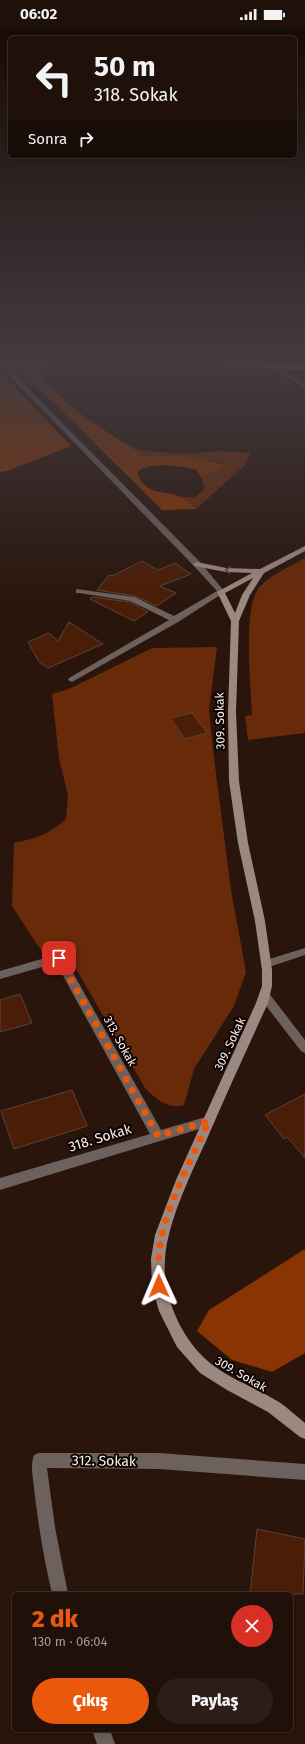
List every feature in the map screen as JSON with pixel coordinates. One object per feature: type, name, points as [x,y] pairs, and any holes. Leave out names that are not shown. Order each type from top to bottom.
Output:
[{"type":"street","points":[[78,443],[197,564],[221,592]]},
{"type":"street","points":[[72,680],[221,592],[305,548]]},
{"type":"street","points":[[197,564],[226,570],[261,571]]},
{"type":"street","points":[[235,621],[246,595],[261,571]]},
{"type":"street","points":[[79,592],[118,596],[134,600],[150,606],[175,620]]},
{"type":"street","name":"309. Sokak","points":[[221,592],[235,621],[232,712],[234,781],[243,843],[260,921],[266,964],[267,986],[262,1003],[182,1180],[162,1235],[158,1259],[159,1286],[166,1311],[182,1342],[205,1368],[273,1407],[305,1432]]},
{"type":"street","name":"313. Sokak","points":[[0,975],[59,958],[158,1136]]},
{"type":"street","points":[[264,995],[305,1048]]},
{"type":"street","name":"318. Sokak","points":[[0,1184],[209,1121]]},
{"type":"street","name":"312. Sokak","points":[[60,1592],[50,1554],[39,1460],[159,1461],[305,1472]]},
{"type":"street","points":[[102,1732],[106,1744]]},
{"type":"lane","points":[[266,964],[305,951]]},
{"type":"shaded area","points":[[0,443],[68,443],[71,446],[7,471],[0,472]]},
{"type":"shaded area","points":[[95,443],[124,443],[143,456],[186,456],[227,465],[201,477],[197,470],[166,465],[150,466],[137,472],[141,480],[150,489],[181,497],[196,509],[162,510]]},
{"type":"shaded area","points":[[124,443],[141,450],[183,454],[218,451],[250,453],[245,465],[196,509],[180,497],[195,497],[205,488],[201,477],[226,464],[186,456],[143,456]]},
{"type":"shaded area","points":[[305,558],[305,733],[248,740],[245,716],[252,715],[249,669],[249,632],[253,601],[257,591],[266,580]]},
{"type":"shaded area","points":[[217,647],[209,710],[231,890],[246,972],[234,1006],[194,1069],[184,1105],[173,1106],[158,1100],[145,1088],[68,955],[60,947],[42,952],[12,906],[14,843],[42,835],[54,829],[66,819],[68,795],[59,758],[52,694],[69,689],[152,648]]},
{"type":"shaded area","points":[[305,1249],[305,1353],[272,1372],[232,1360],[197,1331],[209,1310]]},
{"type":"building","points":[[142,561],[158,570],[175,563],[191,574],[160,586],[176,593],[157,606],[135,596],[97,590],[109,575],[112,576]]},
{"type":"building","points":[[92,597],[130,602],[148,612],[134,621],[90,599]]},
{"type":"building","points":[[69,622],[103,644],[48,668],[39,662],[28,642],[49,633],[58,641]]},
{"type":"building","points":[[192,713],[207,733],[185,739],[170,718]]},
{"type":"building","points":[[20,994],[32,1023],[0,1032],[0,1000]]},
{"type":"building","points":[[72,1090],[87,1126],[14,1149],[1,1111]]},
{"type":"building","points":[[305,1094],[305,1158],[287,1137],[284,1139],[265,1115]]},
{"type":"building","points":[[257,1529],[305,1539],[303,1594],[293,1594],[293,1592],[250,1592]]},
{"type":"route","points":[[59,958],[158,1136],[209,1121],[182,1180],[162,1235],[158,1259],[159,1286]]}]
